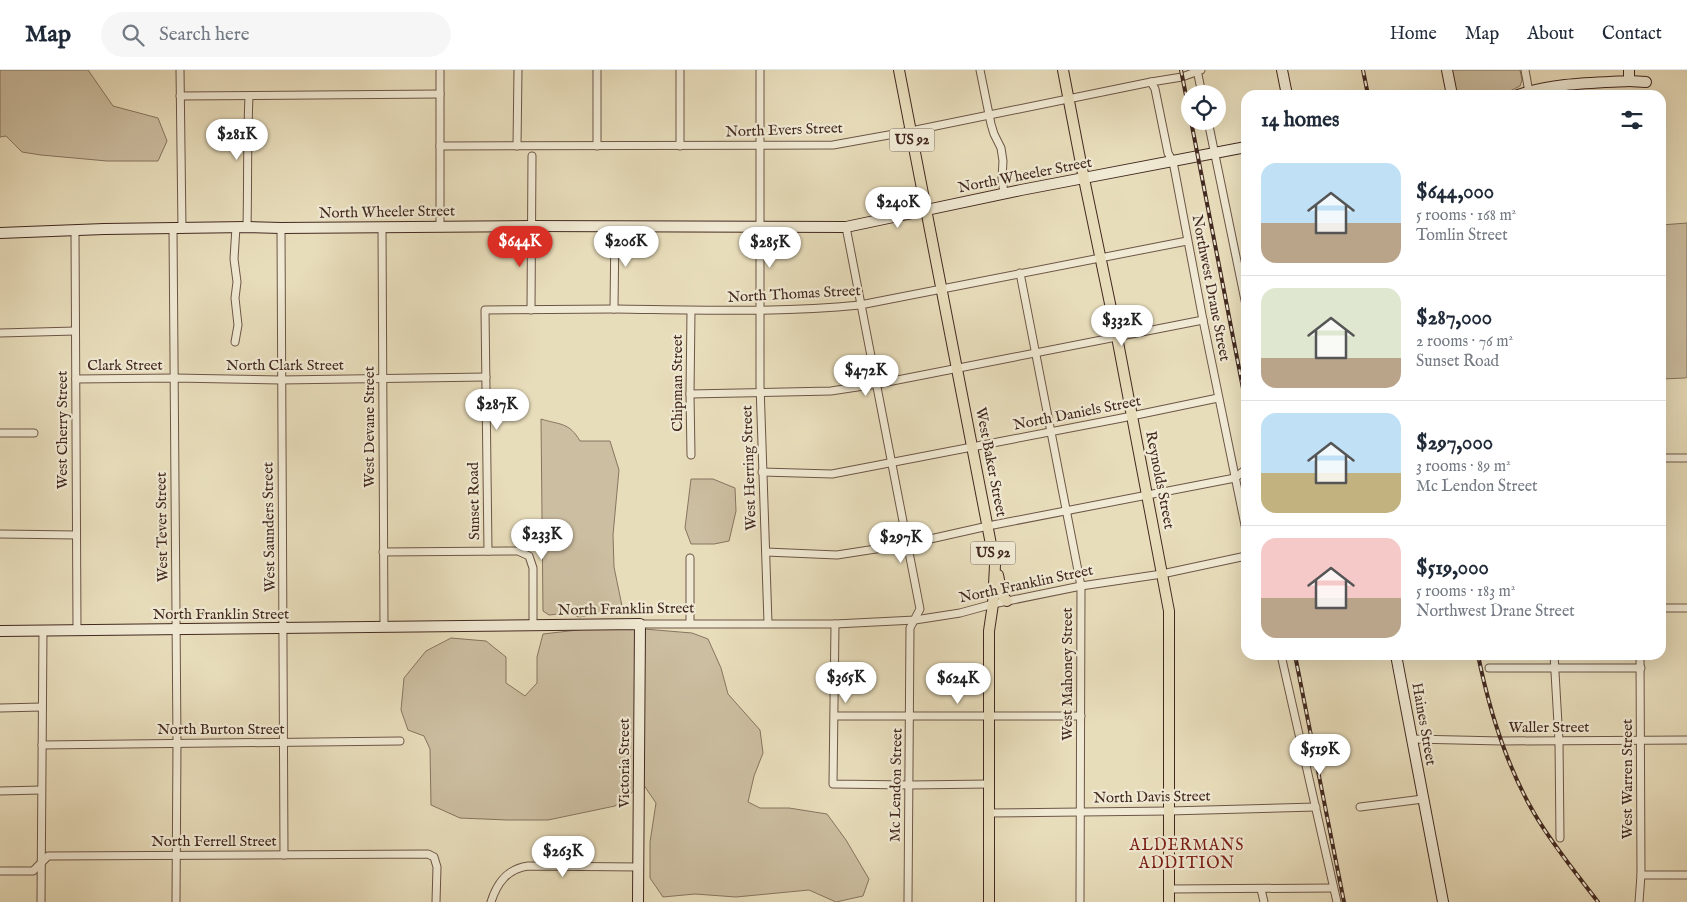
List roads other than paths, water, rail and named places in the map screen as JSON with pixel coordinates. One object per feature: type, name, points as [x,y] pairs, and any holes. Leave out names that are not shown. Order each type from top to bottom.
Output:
[{"type":"main road","name":"US 92","points":[[899,70],[926,210]]},
{"type":"main road","name":"Reynolds Street","points":[[1063,70],[1148,496],[1170,625],[1169,902]]},
{"type":"main road","name":"West Baker Street","points":[[926,210],[995,564],[993,604],[989,631],[989,902]]},
{"type":"main road","name":"US 92","points":[[995,564],[1002,595],[1007,601]]},
{"type":"street","name":"West Tever Street","points":[[176,900],[178,743],[174,378],[180,70]]},
{"type":"street","points":[[440,70],[440,226]]},
{"type":"street","points":[[517,146],[518,70]]},
{"type":"street","points":[[597,70],[597,146]]},
{"type":"street","points":[[680,70],[680,146]]},
{"type":"street","name":"West Herring Street","points":[[760,70],[760,392],[768,623]]},
{"type":"street","points":[[980,70],[994,134],[1001,148],[1004,194]]},
{"type":"street","points":[[1198,70],[1200,85]]},
{"type":"street","name":"North Evers Street","points":[[440,146],[833,145],[1182,77],[1198,70]]},
{"type":"street","points":[[1282,70],[1286,90]]},
{"type":"street","points":[[1447,70],[1451,90]]},
{"type":"street","points":[[1525,70],[1529,90]]},
{"type":"street","points":[[1629,70],[1629,81]]},
{"type":"street","name":"Northwest Drane Street","points":[[1151,82],[1155,89],[1168,153],[1173,162],[1241,508]]},
{"type":"street","points":[[1536,90],[1577,83],[1646,82]]},
{"type":"street","points":[[180,96],[249,97],[440,94]]},
{"type":"street","points":[[248,227],[247,148],[249,97]]},
{"type":"street","points":[[1210,130],[1241,270]]},
{"type":"street","name":"North Wheeler Street","points":[[0,234],[76,230],[236,227],[759,226],[846,228],[1004,194],[1241,148]]},
{"type":"street","points":[[531,310],[532,156]]},
{"type":"street","points":[[614,309],[615,226]]},
{"type":"street","points":[[235,342],[238,325],[234,259],[236,227]]},
{"type":"street","name":"West Devane Street","points":[[382,227],[384,627]]},
{"type":"street","name":"West Saunders Street","points":[[281,228],[284,855]]},
{"type":"street","name":"Mc Lendon Street","points":[[846,228],[920,609],[910,628],[908,902]]},
{"type":"street","name":"West Cherry Street","points":[[76,230],[77,630]]},
{"type":"street","name":"North Thomas Street","points":[[485,310],[760,311],[820,309],[860,305],[1187,241]]},
{"type":"street","name":"West Mahoney Street","points":[[1020,273],[1081,586],[1080,902]]},
{"type":"street","name":"Sunset Road","points":[[485,310],[488,551],[518,551],[529,556],[533,568],[533,625]]},
{"type":"street","name":"Chipman Street","points":[[691,311],[691,455]]},
{"type":"street","points":[[690,394],[831,391],[877,384],[1203,320]]},
{"type":"street","points":[[0,333],[76,331]]},
{"type":"street","name":"North Clark Street","points":[[174,378],[281,380],[486,377]]},
{"type":"street","name":"Clark Street","points":[[76,379],[174,378]]},
{"type":"street","name":"North Daniels Street","points":[[762,472],[832,474],[893,464],[1218,398]]},
{"type":"street","points":[[0,433],[34,433]]},
{"type":"street","points":[[1666,458],[1687,458]]},
{"type":"street","points":[[766,552],[837,555],[908,544],[988,526],[1234,478],[1241,473]]},
{"type":"street","points":[[0,534],[76,535]]},
{"type":"street","points":[[383,552],[488,551]]},
{"type":"street","name":"North Franklin Street","points":[[0,631],[690,623],[835,624],[915,620],[960,613],[993,604],[1081,586],[1162,574],[1241,557]]},
{"type":"street","points":[[690,558],[690,623]]},
{"type":"street","points":[[1666,608],[1687,608]]},
{"type":"street","name":"Victoria Street","points":[[638,902],[640,624]]},
{"type":"street","points":[[835,624],[833,784],[989,784]]},
{"type":"street","points":[[41,902],[43,630]]},
{"type":"street","points":[[1282,660],[1337,902]]},
{"type":"street","name":"Haines Street","points":[[1397,660],[1443,902]]},
{"type":"street","points":[[1554,660],[1559,741],[1560,838]]},
{"type":"street","name":"West Warren Street","points":[[1639,902],[1642,741],[1640,660]]},
{"type":"street","points":[[1489,668],[1641,668]]},
{"type":"street","points":[[0,708],[42,707]]},
{"type":"street","points":[[835,716],[1081,716]]},
{"type":"street","name":"Waller Street","points":[[1412,739],[1687,740]]},
{"type":"street","name":"North Burton Street","points":[[42,745],[400,741]]},
{"type":"street","points":[[0,791],[41,790]]},
{"type":"street","points":[[1360,807],[1423,798]]},
{"type":"street","name":"North Davis Street","points":[[989,813],[1316,807]]},
{"type":"street","name":"North Ferrell Street","points":[[0,871],[34,871],[48,856],[425,854],[434,856],[436,862],[438,874],[436,902]]},
{"type":"street","points":[[491,902],[504,876],[523,867],[638,867]]},
{"type":"street","points":[[1641,875],[1687,875]]},
{"type":"street","points":[[1169,889],[1333,888]]},
{"type":"street","points":[[1261,889],[1264,902]]},
{"type":"railway","points":[[1181,70],[1184,85]]},
{"type":"railway","points":[[1363,70],[1367,90]]},
{"type":"railway","points":[[1193,130],[1241,378]]},
{"type":"railway","points":[[1296,660],[1344,902]]},
{"type":"railway","points":[[1479,660],[1493,716],[1507,756],[1524,795],[1548,836],[1598,902]]},
{"type":"district","name":"ALDERMANS ADDITION","points":[[1187,855]]}]
